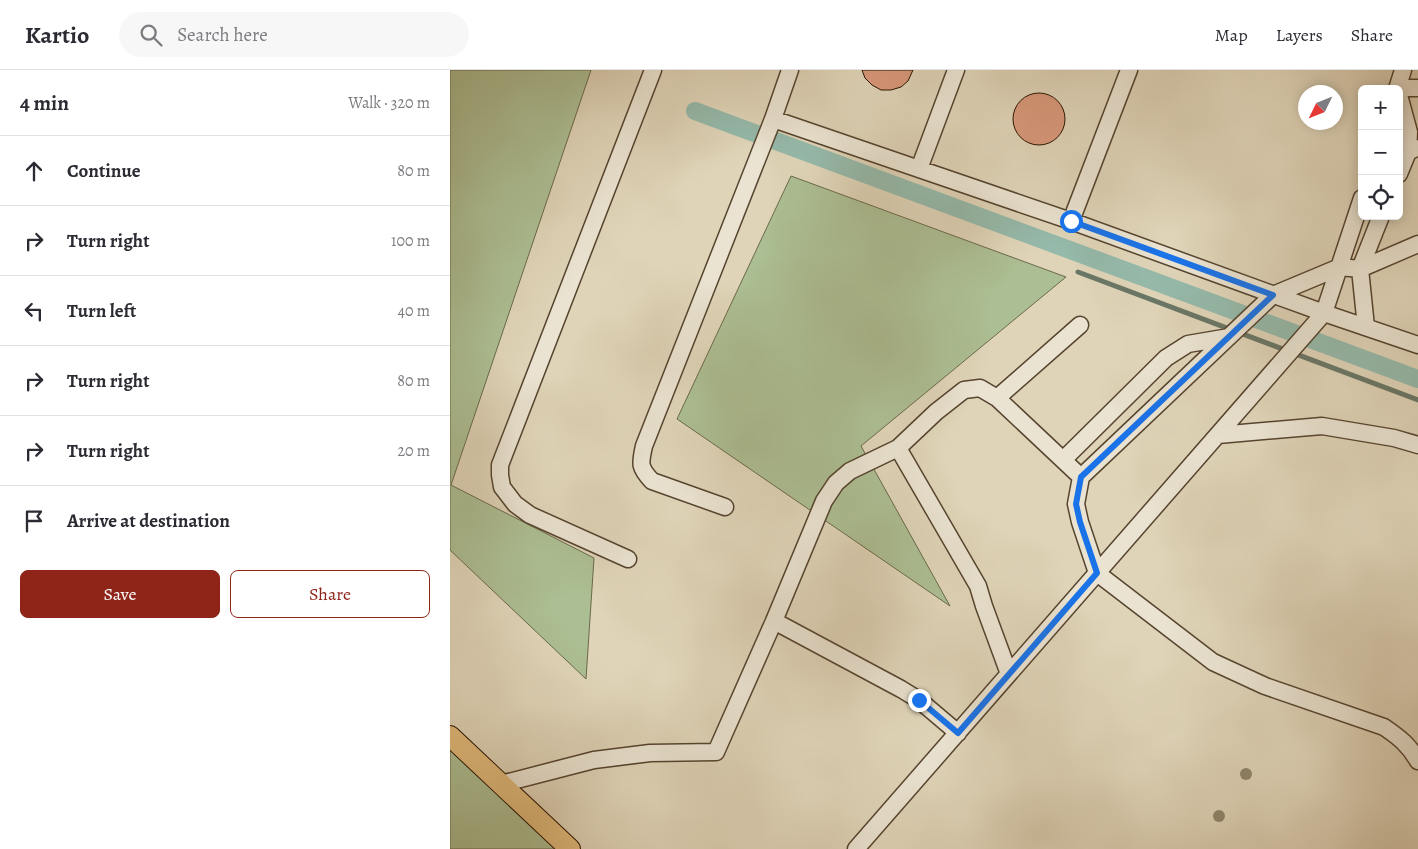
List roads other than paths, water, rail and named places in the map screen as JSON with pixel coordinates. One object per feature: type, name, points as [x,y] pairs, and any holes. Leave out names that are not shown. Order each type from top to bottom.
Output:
[{"type":"main road","points":[[450,736],[570,849]]},
{"type":"lane","points":[[628,559],[530,515],[515,504],[502,488],[500,465],[653,70]]},
{"type":"lane","points":[[725,508],[652,481],[643,472],[641,459],[647,437],[773,119],[790,70]]},
{"type":"lane","points":[[919,169],[956,70]]},
{"type":"lane","points":[[1071,221],[1129,70]]},
{"type":"lane","points":[[1398,85],[1404,70]]},
{"type":"lane","points":[[1403,89],[1418,88]]},
{"type":"lane","points":[[1403,110],[1413,149],[1403,167]]},
{"type":"lane","points":[[773,119],[1071,221],[1324,313],[1417,342]]},
{"type":"lane","points":[[864,847],[958,733],[1324,313],[1358,211]]},
{"type":"lane","points":[[1366,327],[1360,269],[1380,220]]},
{"type":"lane","points":[[1418,244],[1360,269],[1340,267],[1273,295],[1081,477],[1076,504],[1097,573],[1213,662],[1265,686],[1384,727],[1400,738],[1412,750],[1418,762]]},
{"type":"lane","points":[[997,398],[1080,325]]},
{"type":"lane","points":[[1063,460],[1166,358],[1188,344],[1229,337]]},
{"type":"lane","points":[[501,784],[594,760],[650,753],[716,752],[774,622],[824,500],[836,483],[850,471],[898,448],[936,412],[964,390],[980,388],[997,398],[1081,477]]},
{"type":"lane","points":[[1218,435],[1322,426],[1394,438],[1418,445]]},
{"type":"lane","points":[[898,448],[978,586],[1009,674]]},
{"type":"lane","points":[[774,622],[901,689],[919,700],[958,733]]},
{"type":"waterway","points":[[695,111],[1418,379]]},
{"type":"waterway","points":[[1078,272],[1418,400]]}]
